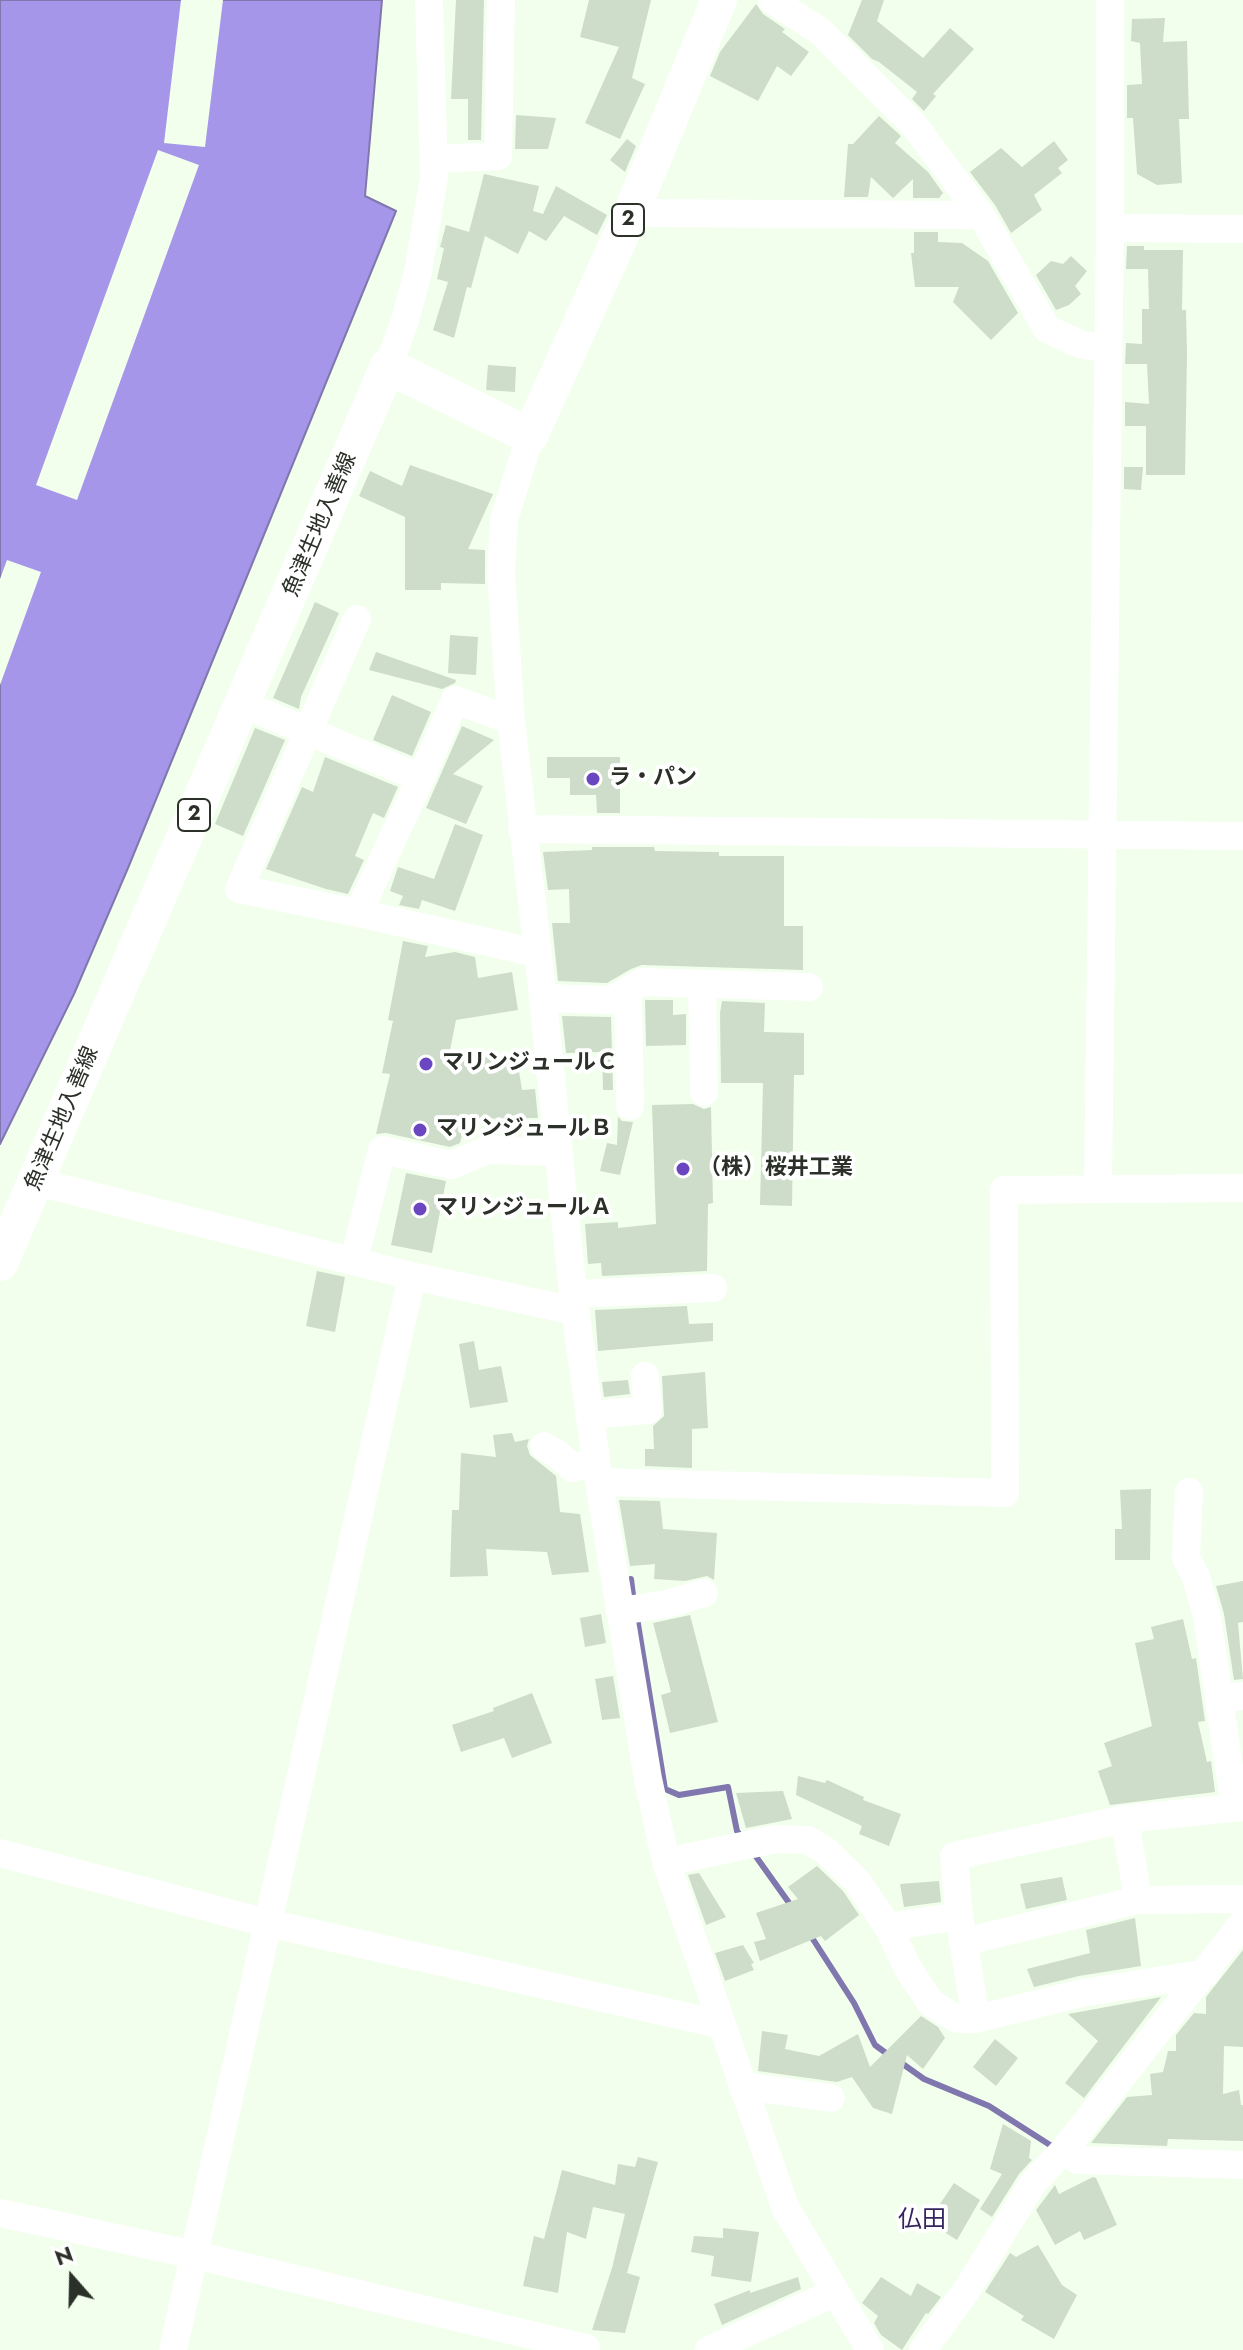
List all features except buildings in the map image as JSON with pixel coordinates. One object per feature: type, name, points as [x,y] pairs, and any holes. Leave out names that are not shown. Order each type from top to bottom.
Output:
[{"type":"main road","name":"2","points":[[530,436],[631,213],[719,0]]},
{"type":"main road","points":[[388,366],[530,436]]},
{"type":"main road","name":"魚津生地入善線","points":[[0,1263],[388,366]]},
{"type":"street","points":[[388,366],[418,272],[434,177],[429,0]]},
{"type":"street","points":[[434,159],[498,156],[501,0]]},
{"type":"street","points":[[772,0],[821,32],[914,125],[981,215],[1047,329],[1080,344],[1106,349]]},
{"type":"street","points":[[1098,1189],[1110,0]]},
{"type":"street","points":[[631,213],[981,215]]},
{"type":"street","points":[[1110,228],[1243,229]]},
{"type":"street","points":[[530,436],[504,520],[502,558],[511,720],[574,1303],[648,1779],[666,1862],[785,2207],[870,2350]]},
{"type":"street","points":[[357,619],[239,889],[537,953]]},
{"type":"street","points":[[358,913],[455,700],[511,720]]},
{"type":"street","points":[[242,704],[421,778]]},
{"type":"street","points":[[522,829],[1243,836]]},
{"type":"street","points":[[543,998],[611,1000],[628,993],[642,982],[809,987]]},
{"type":"street","points":[[702,984],[704,1092]]},
{"type":"street","points":[[628,993],[630,1106]]},
{"type":"street","points":[[354,1260],[382,1150],[452,1165],[487,1150],[559,1152]]},
{"type":"street","points":[[37,1182],[412,1276],[574,1303],[713,1288]]},
{"type":"street","points":[[544,1446],[572,1468],[598,1472],[1005,1493],[1004,1190],[1243,1188]]},
{"type":"street","points":[[173,2350],[412,1276]]},
{"type":"street","points":[[589,1415],[648,1410],[645,1376]]},
{"type":"street","points":[[976,2019],[961,1929],[954,1856],[1125,1819],[1239,1807],[1231,1697],[1196,1577],[1186,1558],[1189,1492]]},
{"type":"street","points":[[620,1611],[667,1604],[704,1593]]},
{"type":"street","points":[[1125,1819],[1138,1900]]},
{"type":"street","points":[[666,1862],[776,1839],[808,1840],[826,1851],[856,1880],[888,1927],[909,1970],[931,2003],[957,2019],[976,2019],[1082,1993],[1206,1973]]},
{"type":"street","points":[[0,1853],[267,1923],[720,2024]]},
{"type":"street","points":[[888,1927],[961,1929],[1138,1900],[1243,1899]]},
{"type":"street","points":[[923,2350],[968,2288],[1033,2183],[1064,2150],[1243,1923]]},
{"type":"street","points":[[742,2086],[831,2098]]},
{"type":"street","points":[[1064,2150],[1078,2160],[1243,2165]]},
{"type":"street","points":[[0,2213],[195,2255],[588,2349]]},
{"type":"street","points":[[709,2350],[834,2293]]},
{"type":"shaded area","points":[[0,0],[382,0],[365,196],[396,211],[128,868],[74,994],[0,1144]]},
{"type":"pier","points":[[181,0],[223,0],[205,147],[164,143]]},
{"type":"pier","points":[[158,150],[199,165],[77,500],[36,485]]},
{"type":"pier","points":[[7,560],[41,572],[0,685],[0,579]]},
{"type":"waterway","points":[[631,1579],[634,1603]]},
{"type":"waterway","points":[[637,1618],[665,1789],[679,1795],[728,1787],[737,1831],[743,1839]]},
{"type":"waterway","points":[[752,1851],[792,1907]]},
{"type":"waterway","points":[[809,1933],[854,2003],[875,2045],[890,2056]]},
{"type":"waterway","points":[[900,2062],[924,2079],[989,2106],[1050,2145]]},
{"type":"place","name":"ラ・パン","points":[[593,779]]},
{"type":"place","name":"マリンジュールＣ","points":[[426,1064]]},
{"type":"place","name":"マリンジュールＢ","points":[[420,1130]]},
{"type":"place","name":"（株）桜井工業","points":[[683,1169]]},
{"type":"place","name":"マリンジュールＡ","points":[[420,1209]]},
{"type":"district","name":"仏田","points":[[922,2221]]}]
